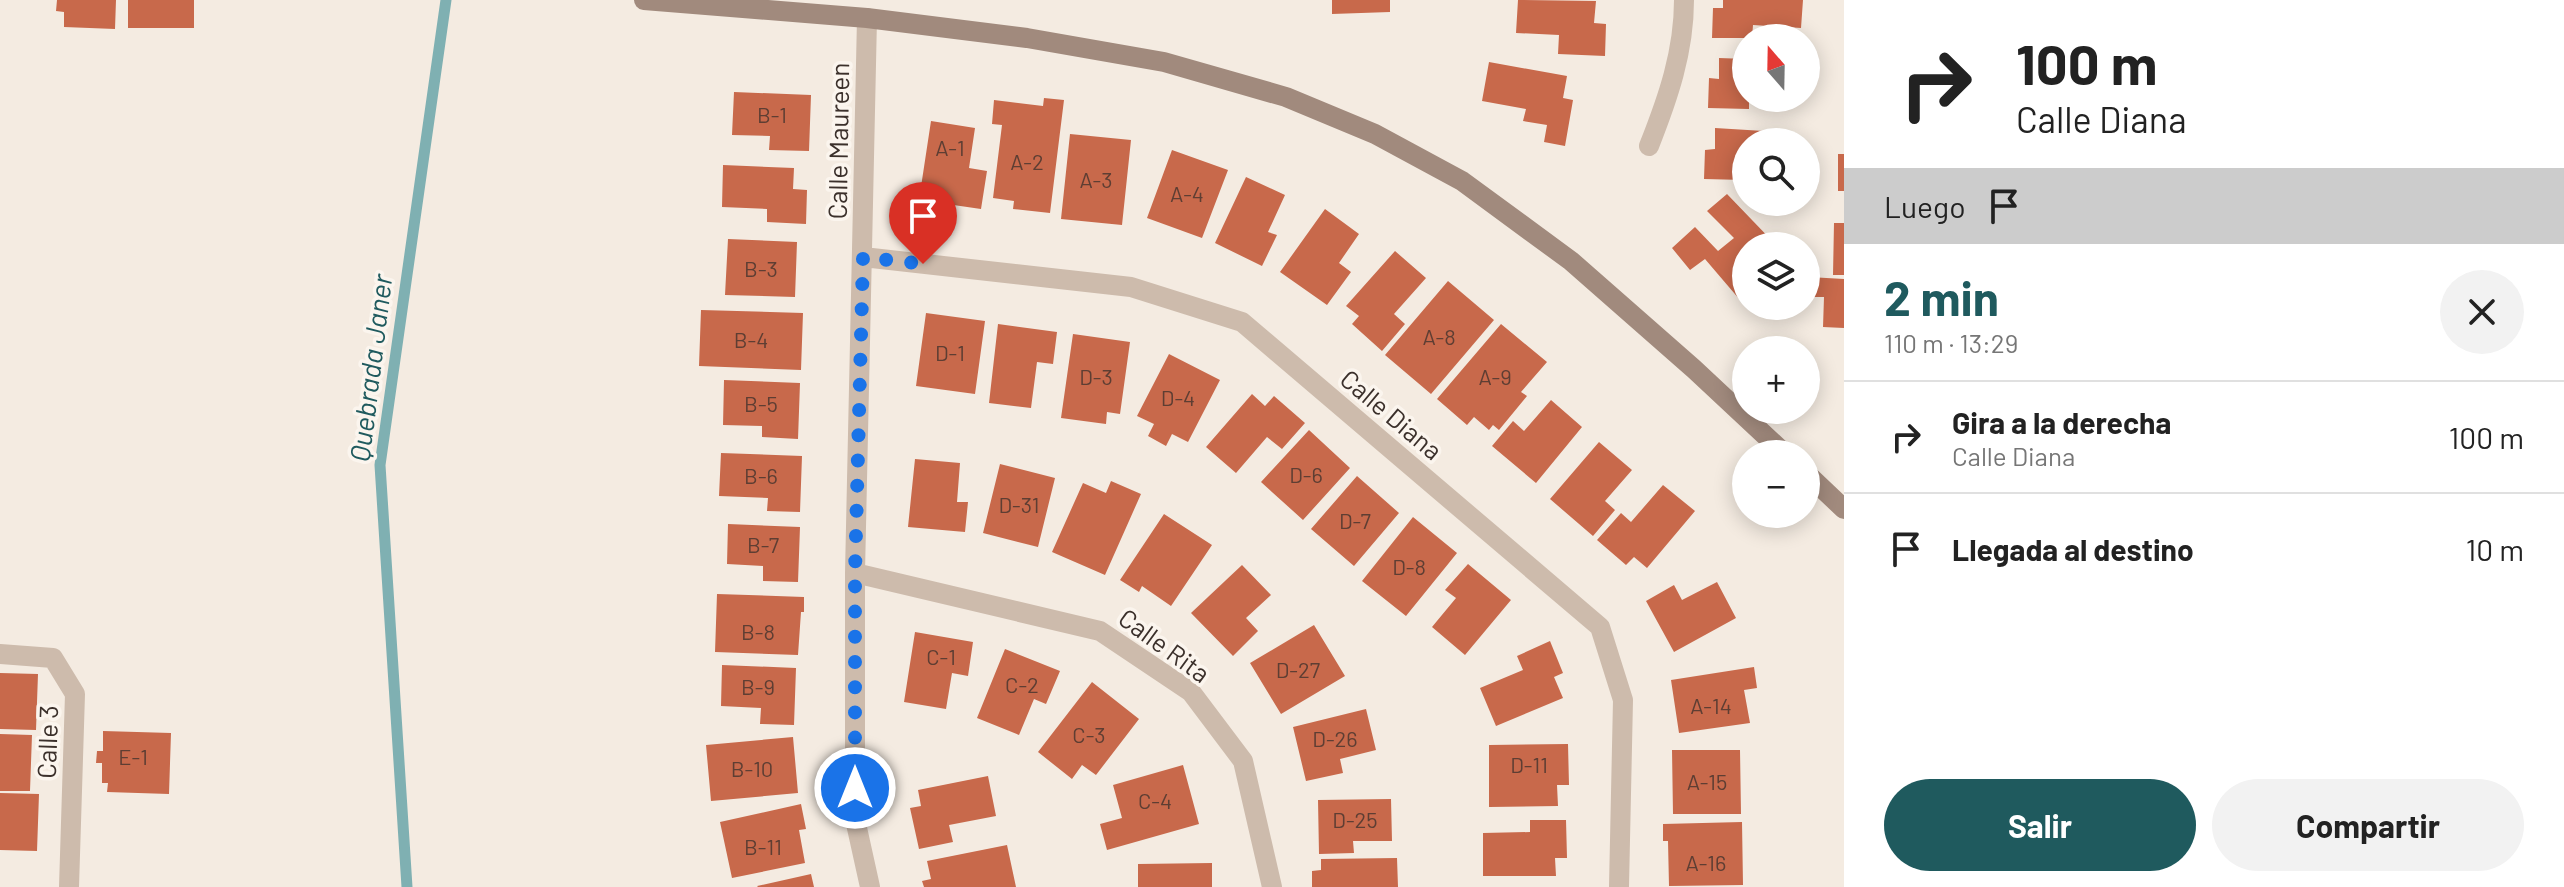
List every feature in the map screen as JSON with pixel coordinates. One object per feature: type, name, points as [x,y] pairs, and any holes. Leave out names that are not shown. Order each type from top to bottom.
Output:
[{"type":"main road","points":[[644,0],[867,18],[1027,38],[1164,62],[1286,97],[1375,134],[1462,181],[1571,261],[1770,440]]},
{"type":"main road","points":[[1820,486],[1844,509]]},
{"type":"street","points":[[1649,146],[1671,92],[1684,19],[1684,0]]},
{"type":"street","name":"Calle Maureen","points":[[867,18],[855,573],[855,819],[870,887]]},
{"type":"street","name":"Calle Diana","points":[[863,257],[1131,287],[1242,322],[1600,627],[1623,700],[1619,887]]},
{"type":"street","name":"Calle Rita","points":[[855,573],[1100,631],[1191,692],[1243,761],[1272,887]]},
{"type":"street","name":"Calle 3","points":[[0,654],[53,658],[75,694],[69,887]]},
{"type":"building","points":[[57,0],[116,0],[115,29],[64,27],[64,12],[56,11]]},
{"type":"building","points":[[128,0],[194,0],[194,28],[128,28]]},
{"type":"building","points":[[1332,0],[1390,0],[1390,12],[1332,14]]},
{"type":"building","points":[[1518,0],[1596,1],[1594,23],[1606,24],[1605,56],[1558,54],[1559,35],[1516,33]]},
{"type":"building","points":[[1723,0],[1803,0],[1801,24],[1732,24],[1732,38],[1712,38],[1713,8],[1723,8]]},
{"type":"building","points":[[1719,58],[1732,58],[1732,109],[1708,108],[1709,78],[1719,79]]},
{"type":"building","points":[[1489,62],[1567,76],[1563,98],[1573,100],[1565,146],[1544,142],[1547,125],[1523,121],[1526,109],[1482,101]]},
{"type":"building","points":[[734,92],[811,95],[809,151],[769,150],[770,136],[732,135]]},
{"type":"building","points":[[1044,98],[1064,100],[1050,213],[1013,209],[1014,201],[993,198],[1002,125],[992,124],[994,100],[1043,106]]},
{"type":"building","points":[[931,121],[975,128],[969,168],[987,171],[981,209],[919,200]]},
{"type":"building","points":[[1715,128],[1732,129],[1732,180],[1704,179],[1705,150],[1715,149]]},
{"type":"building","points":[[1070,134],[1131,140],[1122,225],[1061,219]]},
{"type":"building","points":[[1172,150],[1228,170],[1202,238],[1147,218]]},
{"type":"building","points":[[1838,154],[1844,154],[1844,191],[1838,191]]},
{"type":"building","points":[[723,165],[794,168],[793,189],[807,190],[806,224],[767,222],[767,209],[722,207]]},
{"type":"building","points":[[1246,177],[1285,195],[1268,232],[1277,235],[1262,266],[1215,243]]},
{"type":"building","points":[[1727,194],[1732,199],[1732,216],[1748,216],[1764,232],[1732,232],[1732,236],[1707,211]]},
{"type":"building","points":[[1325,209],[1359,234],[1339,263],[1351,272],[1327,305],[1280,272]]},
{"type":"building","points":[[1834,223],[1844,223],[1844,275],[1833,275]]},
{"type":"building","points":[[1695,227],[1718,251],[1732,240],[1732,291],[1705,259],[1690,270],[1672,248]]},
{"type":"building","points":[[728,239],[797,242],[795,297],[725,295]]},
{"type":"building","points":[[1395,251],[1426,278],[1394,314],[1405,324],[1382,351],[1352,324],[1359,316],[1346,306]]},
{"type":"building","points":[[1820,278],[1844,279],[1844,328],[1823,327],[1824,297],[1820,297]]},
{"type":"building","points":[[1448,281],[1494,320],[1431,394],[1385,355]]},
{"type":"building","points":[[701,310],[803,313],[801,370],[699,366]]},
{"type":"building","points":[[926,313],[985,321],[975,394],[916,386]]},
{"type":"building","points":[[998,324],[1057,332],[1053,364],[1037,362],[1031,408],[989,403]]},
{"type":"building","points":[[1501,324],[1547,362],[1521,392],[1527,396],[1499,430],[1493,425],[1489,430],[1474,417],[1467,425],[1437,399]]},
{"type":"building","points":[[1073,334],[1130,342],[1120,414],[1107,412],[1106,424],[1061,418]]},
{"type":"building","points":[[1169,354],[1220,380],[1188,442],[1172,434],[1166,446],[1148,436],[1154,424],[1137,416]]},
{"type":"building","points":[[724,380],[800,383],[798,439],[762,437],[762,426],[723,425]]},
{"type":"building","points":[[1252,394],[1265,406],[1274,396],[1305,423],[1282,449],[1267,437],[1236,473],[1206,447]]},
{"type":"building","points":[[1551,400],[1582,427],[1536,483],[1492,446],[1513,421],[1524,431]]},
{"type":"building","points":[[1309,430],[1350,468],[1303,520],[1261,482]]},
{"type":"building","points":[[1599,442],[1632,470],[1605,501],[1615,510],[1593,536],[1550,499]]},
{"type":"building","points":[[721,453],[802,456],[800,512],[767,511],[768,498],[719,496]]},
{"type":"building","points":[[915,459],[960,463],[957,502],[968,502],[965,532],[908,527]]},
{"type":"building","points":[[1000,464],[1055,478],[1038,547],[983,533]]},
{"type":"building","points":[[1357,476],[1399,513],[1354,566],[1311,529]]},
{"type":"building","points":[[1111,481],[1141,494],[1105,575],[1052,552],[1083,483],[1106,493]]},
{"type":"building","points":[[1663,485],[1695,511],[1647,568],[1634,557],[1626,565],[1597,540],[1621,513],[1631,522]]},
{"type":"building","points":[[1164,514],[1212,545],[1171,606],[1142,586],[1139,592],[1120,580]]},
{"type":"building","points":[[1413,517],[1457,553],[1406,616],[1362,581]]},
{"type":"building","points":[[728,524],[800,527],[798,582],[763,581],[763,566],[727,564]]},
{"type":"building","points":[[1468,564],[1511,600],[1465,655],[1432,627],[1456,598],[1445,590]]},
{"type":"building","points":[[1242,565],[1271,595],[1246,618],[1258,631],[1233,656],[1191,613]]},
{"type":"building","points":[[1717,582],[1736,618],[1674,652],[1646,601],[1674,585],[1682,600]]},
{"type":"building","points":[[717,594],[804,597],[798,655],[715,652]]},
{"type":"building","points":[[1314,625],[1345,676],[1281,714],[1250,663]]},
{"type":"building","points":[[915,632],[973,642],[968,676],[952,673],[946,709],[904,702]]},
{"type":"building","points":[[1550,641],[1563,673],[1554,677],[1563,698],[1496,726],[1480,688],[1523,670],[1517,656]]},
{"type":"building","points":[[1005,649],[1060,671],[1046,704],[1034,699],[1019,735],[977,718]]},
{"type":"building","points":[[722,665],[796,668],[794,725],[760,724],[761,708],[721,706]]},
{"type":"building","points":[[1754,667],[1757,688],[1744,690],[1750,723],[1679,733],[1671,680]]},
{"type":"building","points":[[0,673],[38,674],[36,730],[0,729]]},
{"type":"building","points":[[1092,682],[1139,719],[1096,775],[1082,765],[1072,779],[1038,752]]},
{"type":"building","points":[[1366,709],[1376,750],[1340,759],[1343,773],[1306,781],[1293,727]]},
{"type":"building","points":[[103,731],[171,733],[169,794],[107,792],[108,783],[102,783],[102,763],[96,763],[97,751],[103,751]]},
{"type":"building","points":[[0,734],[32,735],[30,791],[0,791]]},
{"type":"building","points":[[793,737],[798,793],[711,801],[706,745]]},
{"type":"building","points":[[1568,744],[1569,785],[1557,785],[1558,806],[1489,807],[1489,745]]},
{"type":"building","points":[[1672,750],[1740,750],[1741,814],[1673,814]]},
{"type":"building","points":[[1183,765],[1199,824],[1107,850],[1100,824],[1122,818],[1113,785]]},
{"type":"building","points":[[988,776],[996,816],[949,825],[953,842],[919,849],[910,808],[921,806],[918,790]]},
{"type":"building","points":[[0,793],[39,794],[37,851],[0,850]]},
{"type":"building","points":[[1391,799],[1392,841],[1353,841],[1354,853],[1319,854],[1318,800]]},
{"type":"building","points":[[801,804],[806,829],[799,830],[805,863],[732,878],[720,822]]},
{"type":"building","points":[[1530,820],[1566,820],[1567,858],[1555,858],[1556,876],[1483,876],[1483,833],[1530,832]]},
{"type":"building","points":[[1742,822],[1743,885],[1669,886],[1668,841],[1663,841],[1663,824]]},
{"type":"building","points":[[1007,845],[1016,887],[924,887],[922,881],[931,879],[927,861]]},
{"type":"building","points":[[1397,858],[1398,887],[1312,887],[1312,871],[1321,870],[1321,859]]},
{"type":"building","points":[[1212,863],[1212,887],[1138,887],[1138,864]]},
{"type":"building","points":[[811,874],[814,887],[757,886]]},
{"type":"waterway","name":"Quebrada Janer","points":[[407,887],[380,465],[446,0]]},
{"type":"route","points":[[855,788],[855,573],[863,257],[923,264]]}]
